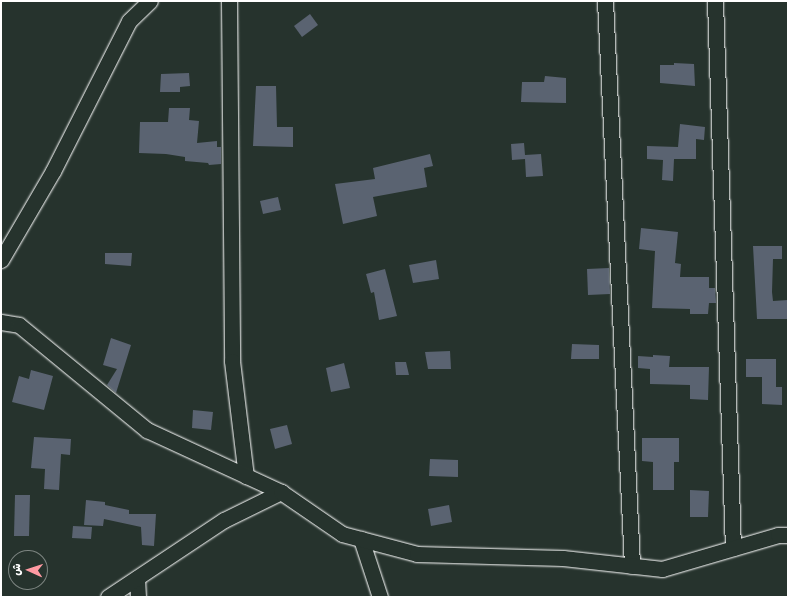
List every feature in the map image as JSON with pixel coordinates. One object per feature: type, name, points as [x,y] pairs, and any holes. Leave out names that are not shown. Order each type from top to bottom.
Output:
[{"type":"street","points":[[1,260],[53,171],[129,20],[150,1]]},
{"type":"street","points":[[229,1],[232,361],[246,476]]},
{"type":"street","points":[[605,1],[632,566]]},
{"type":"street","points":[[715,1],[733,548]]},
{"type":"street","points":[[1,322],[20,324],[147,430],[281,492],[342,534],[417,554],[563,558],[662,569],[778,535],[788,535]]},
{"type":"street","points":[[108,597],[224,520],[281,492]]},
{"type":"street","points":[[361,539],[380,597]]},
{"type":"street","points":[[137,578],[138,597]]},
{"type":"building","points":[[310,14],[318,25],[302,37],[294,26]]},
{"type":"building","points":[[674,63],[694,64],[695,86],[660,83],[660,65],[674,65]]},
{"type":"building","points":[[189,73],[190,86],[180,87],[180,92],[160,92],[161,74]]},
{"type":"building","points":[[545,76],[566,78],[566,103],[521,102],[522,82],[544,82]]},
{"type":"building","points":[[256,86],[276,86],[277,127],[293,127],[293,147],[253,146]]},
{"type":"building","points":[[169,108],[190,108],[189,120],[199,121],[197,143],[217,141],[217,147],[221,147],[221,164],[209,165],[208,163],[185,161],[185,157],[166,154],[139,153],[140,122],[168,122]]},
{"type":"building","points":[[680,124],[705,127],[704,140],[696,139],[696,159],[674,159],[673,181],[662,180],[663,160],[647,159],[647,146],[678,147]]},
{"type":"building","points":[[524,143],[525,155],[541,154],[543,176],[526,177],[525,159],[512,160],[511,144]]},
{"type":"building","points":[[430,154],[433,166],[424,168],[427,187],[373,197],[377,216],[343,224],[335,184],[375,179],[373,168]]},
{"type":"building","points":[[278,197],[281,210],[263,214],[260,201]]},
{"type":"building","points":[[641,228],[678,232],[675,263],[681,264],[680,277],[709,277],[709,288],[715,288],[716,303],[709,303],[708,314],[690,314],[690,309],[652,308],[655,251],[639,249]]},
{"type":"building","points":[[753,246],[782,246],[782,259],[773,259],[772,292],[773,301],[788,300],[788,319],[757,319]]},
{"type":"building","points":[[105,253],[132,253],[131,266],[105,264]]},
{"type":"building","points":[[436,260],[439,279],[413,283],[409,265]]},
{"type":"building","points":[[609,268],[610,294],[588,295],[587,269]]},
{"type":"building","points":[[385,269],[397,316],[379,320],[374,292],[371,293],[366,274]]},
{"type":"building","points":[[111,338],[131,345],[116,393],[107,385],[117,369],[103,365]]},
{"type":"building","points":[[572,344],[599,345],[599,359],[571,359]]},
{"type":"building","points":[[450,351],[451,369],[428,369],[425,352]]},
{"type":"building","points":[[653,355],[670,356],[669,367],[709,367],[708,400],[690,399],[690,385],[650,384],[650,369],[638,368],[638,356],[653,357]]},
{"type":"building","points":[[746,359],[776,359],[776,387],[782,387],[782,405],[762,404],[762,377],[746,377]]},
{"type":"building","points":[[395,362],[406,362],[409,375],[396,375]]},
{"type":"building","points":[[344,363],[350,388],[331,392],[326,368]]},
{"type":"building","points":[[31,370],[53,376],[44,410],[12,402],[19,376],[29,379]]},
{"type":"building","points":[[193,410],[213,412],[211,430],[192,428]]},
{"type":"building","points":[[287,425],[292,444],[275,449],[270,429]]},
{"type":"building","points":[[34,437],[71,439],[70,455],[61,454],[59,490],[44,489],[45,469],[31,468]]},
{"type":"building","points":[[642,438],[679,438],[679,462],[674,462],[674,490],[653,490],[653,462],[642,461]]},
{"type":"building","points":[[430,459],[458,460],[458,477],[429,476]]},
{"type":"building","points":[[690,490],[709,491],[708,517],[690,517]]},
{"type":"building","points":[[15,495],[30,495],[29,536],[14,536]]},
{"type":"building","points":[[86,500],[105,502],[105,505],[129,510],[129,514],[156,514],[154,546],[142,545],[141,527],[104,519],[103,526],[84,525]]},
{"type":"building","points":[[449,505],[452,522],[431,526],[428,509]]},
{"type":"building","points":[[73,526],[92,527],[91,539],[72,538]]}]
